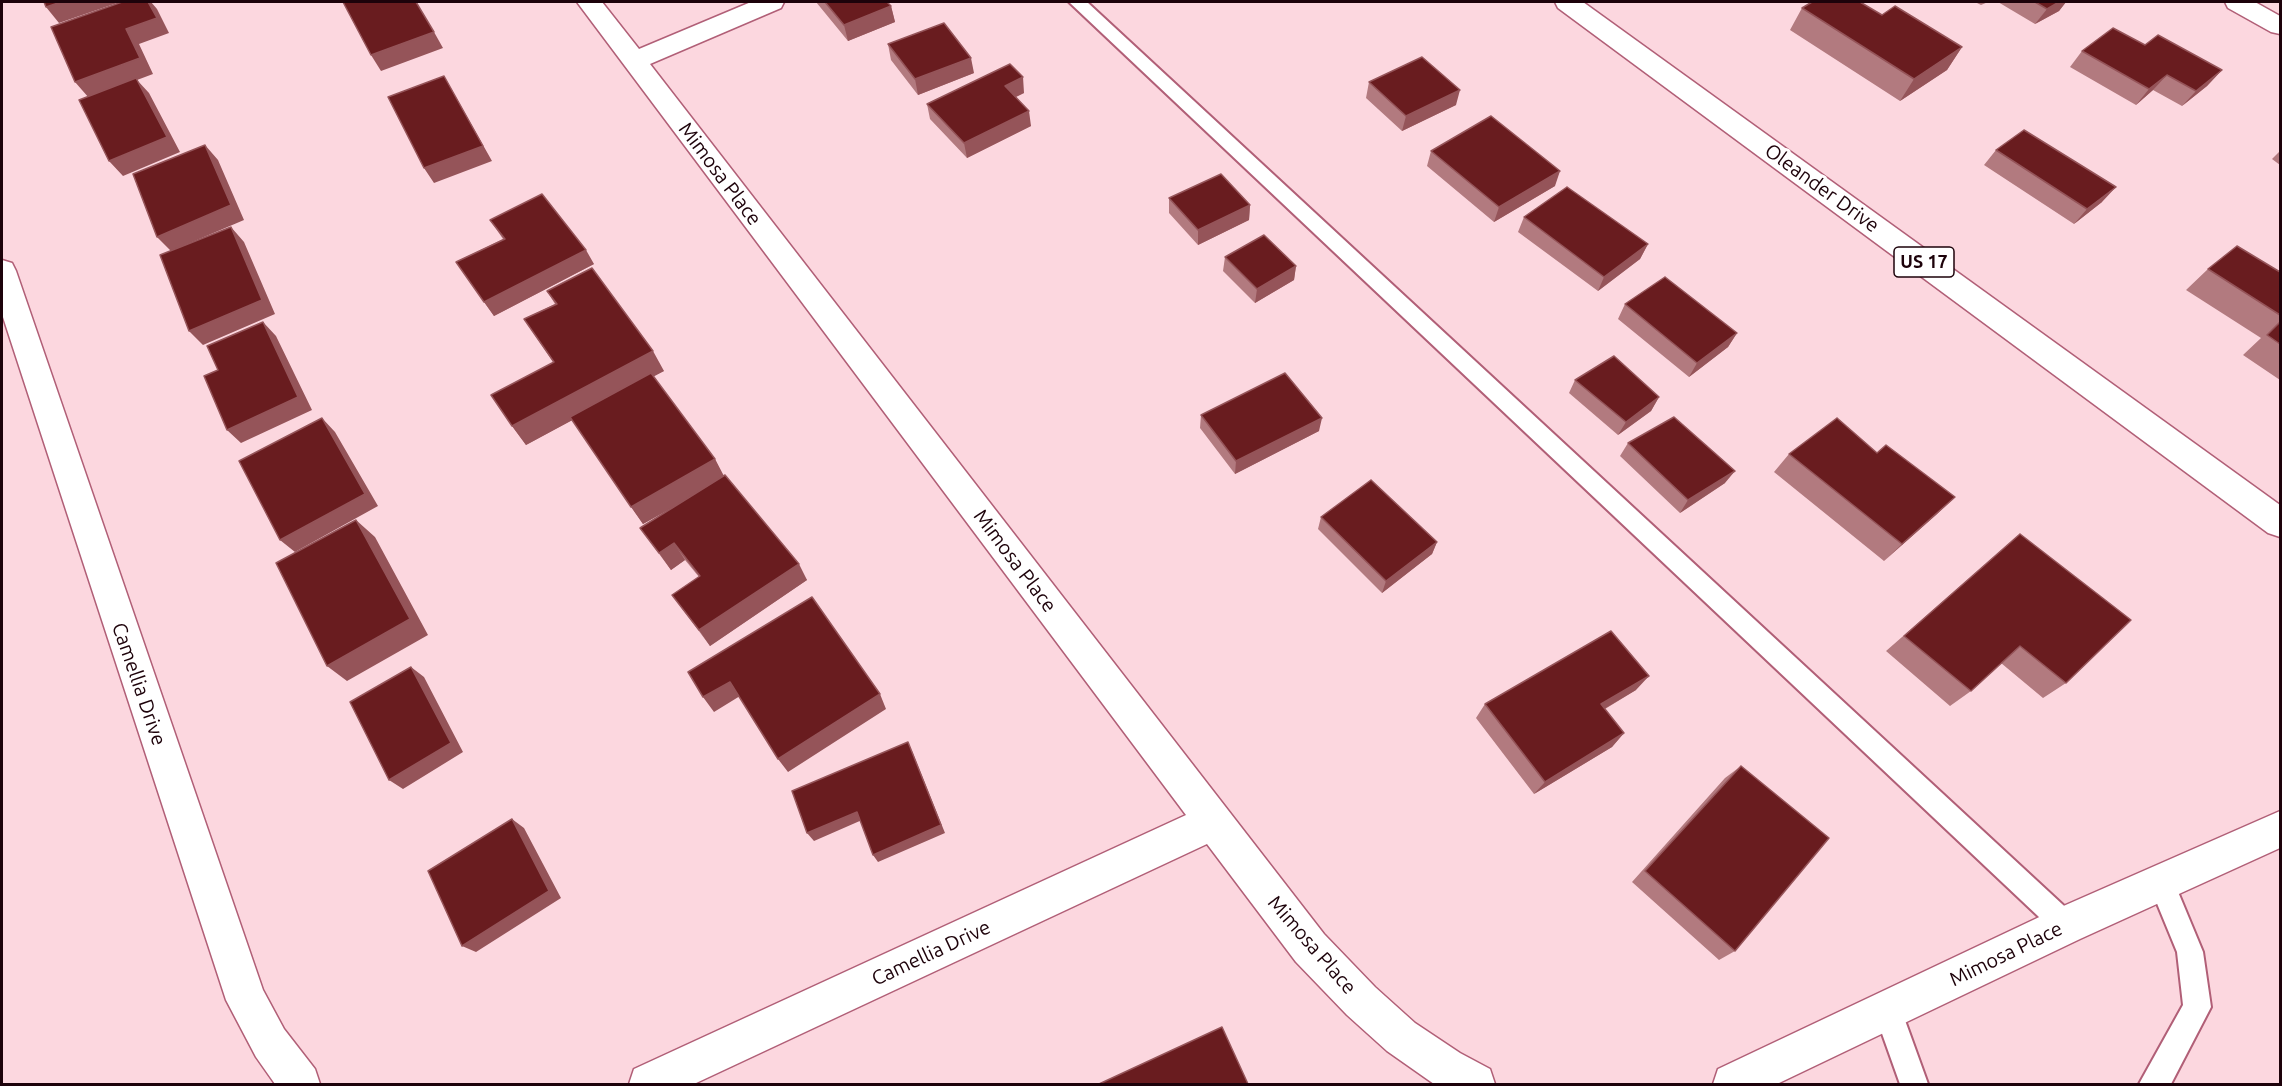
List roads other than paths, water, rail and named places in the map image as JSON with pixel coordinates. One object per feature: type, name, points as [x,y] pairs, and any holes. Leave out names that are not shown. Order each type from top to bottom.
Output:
[{"type":"street","name":"Mimosa Place","points":[[589,2],[1310,948],[1361,1001],[1401,1038],[1445,1068],[1475,1084]]},
{"type":"street","points":[[634,61],[772,2]]},
{"type":"street","name":"Oleander Drive","points":[[1567,2],[2280,523]]},
{"type":"street","points":[[2237,2],[2280,26]]},
{"type":"street","name":"Camellia Drive","points":[[2,271],[246,1000],[270,1043],[300,1084]]},
{"type":"street","name":"Camellia Drive","points":[[649,1084],[1213,822]]},
{"type":"street","name":"Mimosa Place","points":[[1733,1084],[2066,925],[2162,884],[2280,829]]},
{"type":"lane","points":[[1077,2],[2066,925]]},
{"type":"lane","points":[[2153,1084],[2158,1079],[2197,1007],[2190,952],[2162,884]]},
{"type":"lane","points":[[1888,1011],[1914,1084]]}]
